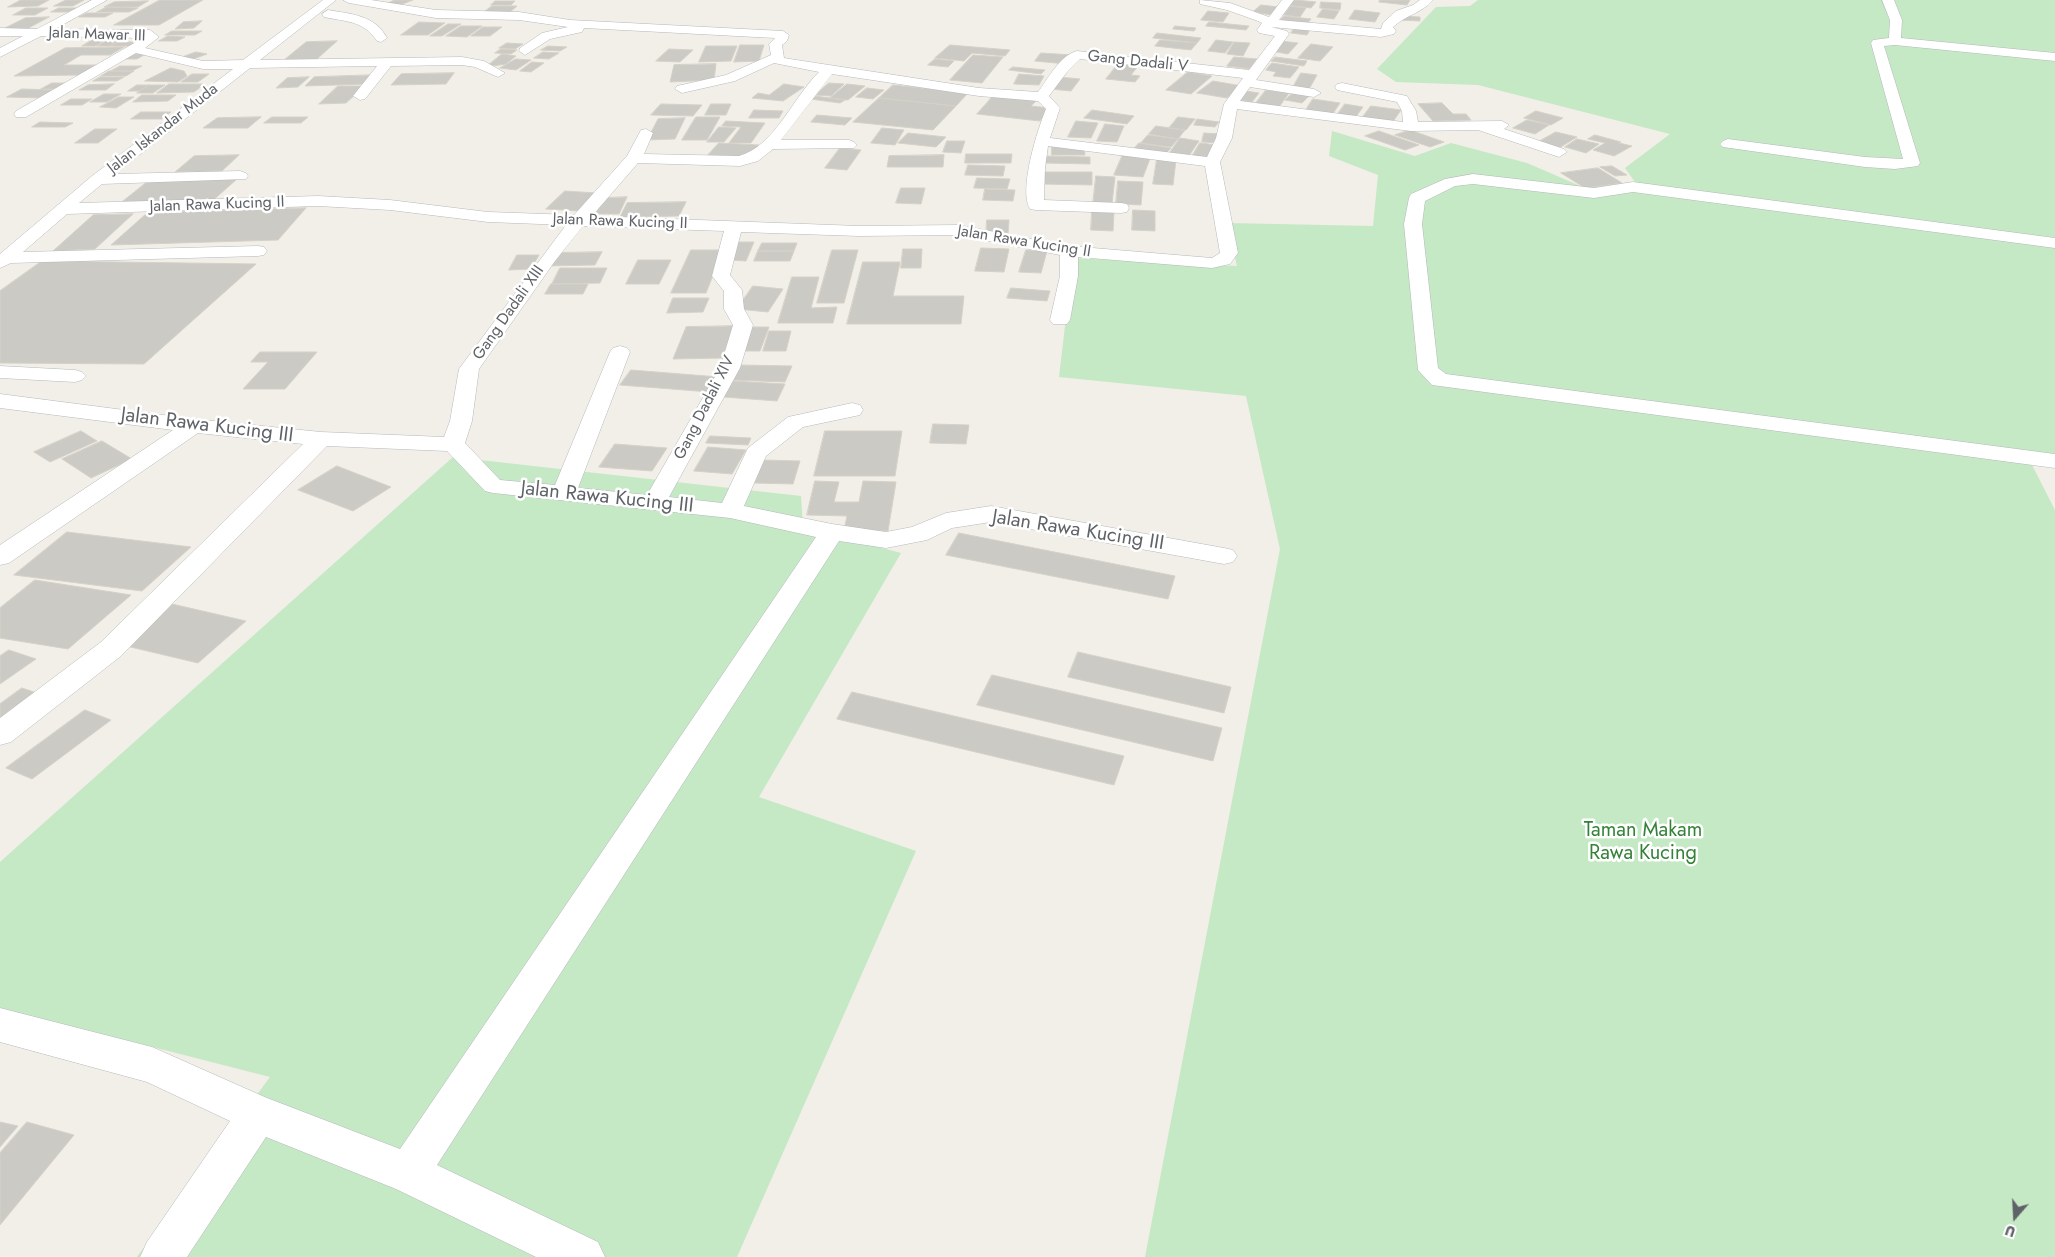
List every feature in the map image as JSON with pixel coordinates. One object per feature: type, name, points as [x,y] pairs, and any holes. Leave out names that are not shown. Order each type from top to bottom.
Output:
[{"type":"street","points":[[0,53],[101,0]]},
{"type":"street","name":"Jalan Iskandar Muda","points":[[3,260],[98,179],[242,66],[330,0]]},
{"type":"street","points":[[349,0],[436,14],[519,16],[570,24],[783,35],[775,44],[776,57],[778,60],[789,63],[979,92],[1042,97],[1053,108],[1041,141],[1034,181],[1036,205],[1122,208]]},
{"type":"street","points":[[1041,141],[1212,162],[1224,138],[1231,104],[1283,34],[1263,30],[1288,0]]},
{"type":"street","points":[[1204,2],[1238,8],[1271,22],[1382,33],[1390,31],[1387,26],[1400,14],[1417,8],[1427,0]]},
{"type":"street","points":[[1888,0],[1896,20],[1895,36]]},
{"type":"street","points":[[519,16],[530,5]]},
{"type":"street","points":[[314,12],[362,20],[379,32],[381,38]]},
{"type":"street","points":[[525,51],[546,36],[579,28],[570,24]]},
{"type":"street","name":"Jalan Mawar III","points":[[0,32],[150,34],[152,37],[134,49]]},
{"type":"street","points":[[1728,144],[1865,162],[1912,163],[1877,43],[1895,36],[2054,56]]},
{"type":"street","points":[[22,114],[134,49]]},
{"type":"street","name":"Jalan Mawar III","points":[[134,49],[203,65],[242,66],[462,61],[479,64],[498,73]]},
{"type":"street","name":"Gang Dadali V","points":[[1042,97],[1062,69],[1076,55],[1250,79]]},
{"type":"street","points":[[682,89],[717,84],[776,57]]},
{"type":"street","points":[[360,96],[387,62]]},
{"type":"street","points":[[634,158],[748,161],[757,157],[804,101],[819,77],[829,69]]},
{"type":"street","points":[[1250,79],[1314,93]]},
{"type":"street","points":[[1342,87],[1402,99],[1409,111],[1411,127]]},
{"type":"street","points":[[1231,104],[1411,127],[1483,128],[1502,125]]},
{"type":"street","points":[[1483,128],[1559,152]]},
{"type":"street","name":"Gang Dadali XIII","points":[[453,444],[461,420],[469,369],[578,220],[634,158],[646,133]]},
{"type":"street","points":[[768,144],[849,146]]},
{"type":"street","name":"Jalan Rawa Kucing II","points":[[58,214],[318,201],[390,205],[488,217],[859,231],[958,230],[1070,251],[1212,263],[1224,260],[1229,253],[1212,162]]},
{"type":"street","points":[[98,179],[240,176]]},
{"type":"street","points":[[2055,243],[1633,186],[1594,193],[1472,179],[1451,182],[1417,198],[1413,224],[1428,370],[1440,380],[2055,461]]},
{"type":"street","points":[[58,214],[78,220],[70,226]]},
{"type":"street","name":"Gang Dadali XIV","points":[[654,503],[730,368],[743,325],[734,309],[733,290],[721,276],[734,226]]},
{"type":"street","points":[[33,257],[55,239]]},
{"type":"street","points":[[3,260],[33,257],[258,251]]},
{"type":"street","points":[[1060,320],[1069,276],[1070,251]]},
{"type":"street","points":[[564,493],[620,352]]},
{"type":"street","points":[[0,372],[75,376]]},
{"type":"street","name":"Jalan Rawa Kucing III","points":[[0,401],[194,426],[321,439],[453,444],[493,486],[730,511],[832,532],[886,540],[918,534],[946,521],[991,514],[1224,556]]},
{"type":"street","points":[[730,511],[756,454],[796,422],[852,410]]},
{"type":"street","points":[[0,556],[194,426]]},
{"type":"street","points":[[0,734],[111,649],[321,439]]},
{"type":"street","points":[[408,1174],[832,532]]},
{"type":"street","points":[[0,1025],[152,1065],[258,1114],[408,1174],[583,1257]]},
{"type":"street","points":[[162,1257],[258,1114]]},
{"type":"green space","name":"Taman Makam Rawa Kucing","points":[[1478,0],[2055,0],[2055,466],[2031,463],[2055,510],[2055,1257],[1145,1257],[1280,549],[1246,396],[1059,377],[1073,258],[1237,266],[1227,223],[1373,226],[1378,175],[1329,156],[1332,131],[1415,156],[1451,143],[1527,163],[1585,188],[1635,182],[1625,168],[1670,134],[1478,85],[1396,82],[1377,69],[1436,7],[1470,6]]},
{"type":"green space","points":[[453,457],[801,496],[803,527],[901,553],[759,797],[916,851],[737,1257],[137,1257],[270,1077],[0,1008],[0,862]]},
{"type":"building","points":[[21,0],[49,0],[38,6],[8,7]]},
{"type":"building","points":[[66,0],[84,0],[73,6],[54,6]]},
{"type":"building","points":[[160,0],[203,0],[159,25],[114,25]]},
{"type":"building","points":[[395,0],[413,0],[400,5],[386,4]]},
{"type":"building","points":[[1291,0],[1316,2],[1311,8],[1287,5]]},
{"type":"building","points":[[1380,0],[1410,0],[1407,5],[1379,2]]},
{"type":"building","points":[[148,1],[138,7],[104,7],[114,2]]},
{"type":"building","points":[[495,1],[515,1],[511,5],[491,5]]},
{"type":"building","points":[[1321,2],[1341,3],[1340,10],[1320,8]]},
{"type":"building","points":[[1261,5],[1279,7],[1272,15],[1253,12]]},
{"type":"building","points":[[492,6],[517,6],[509,13],[484,12]]},
{"type":"building","points":[[1290,6],[1306,8],[1300,17],[1284,15]]},
{"type":"building","points":[[107,7],[138,8],[129,12],[97,12]]},
{"type":"building","points":[[26,8],[48,8],[35,15],[13,15]]},
{"type":"building","points":[[59,8],[76,8],[68,12],[51,12]]},
{"type":"building","points":[[1323,9],[1339,11],[1334,19],[1317,17]]},
{"type":"building","points":[[1355,10],[1380,13],[1375,22],[1349,19]]},
{"type":"building","points":[[1208,11],[1229,13],[1223,22],[1201,20]]},
{"type":"building","points":[[87,13],[113,13],[105,17],[79,17]]},
{"type":"building","points":[[1284,16],[1311,19],[1307,24],[1280,21]]},
{"type":"building","points":[[1400,16],[1420,17],[1420,21],[1399,20]]},
{"type":"building","points":[[49,17],[25,30],[1,30],[25,18]]},
{"type":"building","points":[[202,21],[194,28],[175,29],[183,22]]},
{"type":"building","points":[[419,22],[445,23],[428,35],[401,35]]},
{"type":"building","points":[[1209,22],[1249,26],[1246,30],[1206,26]]},
{"type":"building","points":[[448,24],[461,24],[442,36],[430,36]]},
{"type":"building","points":[[461,26],[482,26],[467,37],[446,36]]},
{"type":"building","points":[[1175,26],[1196,28],[1194,31],[1173,29]]},
{"type":"building","points":[[1296,26],[1311,28],[1307,35],[1291,33]]},
{"type":"building","points":[[483,27],[502,27],[490,36],[471,36]]},
{"type":"building","points":[[172,31],[202,31],[195,35],[165,35]]},
{"type":"building","points":[[1157,33],[1201,38],[1197,43],[1153,38]]},
{"type":"building","points":[[101,35],[115,35],[95,46],[82,46]]},
{"type":"building","points":[[117,35],[130,36],[110,46],[97,46]]},
{"type":"building","points":[[168,36],[185,37],[177,41],[159,41]]},
{"type":"building","points":[[1160,40],[1197,43],[1191,50],[1155,46]]},
{"type":"building","points":[[1216,40],[1233,42],[1225,53],[1208,51]]},
{"type":"building","points":[[337,41],[317,59],[284,60],[306,42]]},
{"type":"building","points":[[1281,41],[1298,43],[1288,54],[1271,51]]},
{"type":"building","points":[[117,42],[137,42],[129,46],[110,46]]},
{"type":"building","points":[[1234,42],[1250,43],[1243,56],[1227,54]]},
{"type":"building","points":[[507,43],[523,44],[515,49],[499,48]]},
{"type":"building","points":[[1311,44],[1333,47],[1320,61],[1298,58]]},
{"type":"building","points":[[740,45],[764,45],[759,61],[734,62]]},
{"type":"building","points":[[950,45],[1010,50],[1005,56],[972,53],[964,61],[935,58]]},
{"type":"building","points":[[548,46],[567,47],[560,51],[541,50]]},
{"type":"building","points":[[706,46],[737,46],[731,61],[699,62]]},
{"type":"building","points":[[124,47],[110,55],[81,55],[64,65],[98,65],[80,75],[14,76],[65,48]]},
{"type":"building","points":[[501,49],[517,50],[511,54],[495,53]]},
{"type":"building","points":[[669,49],[693,50],[680,62],[656,61]]},
{"type":"building","points":[[196,52],[207,54],[188,61],[177,59]]},
{"type":"building","points":[[543,52],[559,53],[549,59],[534,58]]},
{"type":"building","points":[[1041,53],[1073,55],[1066,64],[1035,61]]},
{"type":"building","points":[[128,54],[146,54],[137,59],[120,59]]},
{"type":"building","points":[[502,54],[516,56],[506,64],[486,67]]},
{"type":"building","points":[[973,55],[1003,57],[982,83],[950,80]]},
{"type":"building","points":[[1234,57],[1257,59],[1250,69],[1227,66]]},
{"type":"building","points":[[1275,57],[1307,61],[1304,66],[1271,61]]},
{"type":"building","points":[[516,59],[531,60],[516,70],[500,68]]},
{"type":"building","points":[[935,59],[954,61],[948,67],[928,65]]},
{"type":"building","points":[[532,62],[544,63],[531,72],[520,71]]},
{"type":"building","points":[[1272,63],[1299,67],[1290,78],[1273,76],[1276,72],[1266,70]]},
{"type":"building","points":[[716,64],[714,80],[670,82],[674,65]]},
{"type":"building","points":[[1118,64],[1138,66],[1131,75],[1140,76],[1135,82],[1106,79]]},
{"type":"building","points":[[120,66],[142,66],[132,71],[111,71]]},
{"type":"building","points":[[1013,67],[1045,70],[1041,74],[1009,70]]},
{"type":"building","points":[[171,68],[184,71],[187,76],[178,82],[145,81]]},
{"type":"building","points":[[109,71],[134,71],[126,76],[101,76]]},
{"type":"building","points":[[1188,72],[1212,76],[1191,94],[1166,90]]},
{"type":"building","points":[[454,73],[446,84],[391,85],[401,74]]},
{"type":"building","points":[[1301,73],[1317,75],[1308,91],[1292,89]]},
{"type":"building","points":[[192,74],[209,74],[198,82],[181,82]]},
{"type":"building","points":[[1019,74],[1044,76],[1039,85],[1014,84]]},
{"type":"building","points":[[374,75],[367,84],[305,86],[314,77]]},
{"type":"building","points":[[100,77],[124,77],[117,81],[93,81]]},
{"type":"building","points":[[309,77],[298,87],[276,88],[287,78]]},
{"type":"building","points":[[1059,77],[1080,79],[1071,91],[1050,89]]},
{"type":"building","points":[[1213,81],[1242,86],[1227,98],[1197,93]]},
{"type":"building","points":[[52,83],[73,83],[62,89],[41,89]]},
{"type":"building","points":[[829,83],[844,84],[831,96],[815,95]]},
{"type":"building","points":[[114,84],[106,90],[79,90],[88,85]]},
{"type":"building","points":[[169,84],[205,84],[194,92],[157,93]]},
{"type":"building","points":[[784,84],[804,87],[783,101],[752,98],[758,93],[769,95]]},
{"type":"building","points":[[847,84],[865,86],[848,100],[830,98]]},
{"type":"building","points":[[137,85],[149,85],[140,91],[128,91]]},
{"type":"building","points":[[149,85],[165,85],[153,93],[137,93]]},
{"type":"building","points":[[893,85],[968,93],[956,106],[879,98]]},
{"type":"building","points":[[338,86],[365,86],[346,103],[319,104]]},
{"type":"building","points":[[867,88],[884,90],[873,99],[856,97]]},
{"type":"building","points":[[22,89],[57,90],[43,98],[7,97]]},
{"type":"building","points":[[1266,90],[1289,93],[1279,107],[1256,103]]},
{"type":"building","points":[[1246,91],[1259,93],[1252,102],[1238,100]]},
{"type":"building","points":[[1294,92],[1310,95],[1302,103],[1285,100]]},
{"type":"building","points":[[104,94],[121,94],[107,102],[90,102]]},
{"type":"building","points":[[142,95],[176,95],[168,101],[133,102]]},
{"type":"building","points":[[994,95],[1037,100],[1031,106],[1050,108],[1040,121],[977,114]]},
{"type":"building","points":[[815,96],[845,100],[840,103],[810,99]]},
{"type":"building","points":[[119,97],[134,97],[116,108],[100,107]]},
{"type":"building","points":[[879,98],[956,106],[933,130],[853,122]]},
{"type":"building","points":[[71,99],[92,99],[82,105],[61,105]]},
{"type":"building","points":[[1313,99],[1340,103],[1332,115],[1305,111]]},
{"type":"building","points":[[1442,103],[1453,114],[1466,114],[1471,120],[1433,121],[1418,104]]},
{"type":"building","points":[[661,104],[702,105],[693,116],[651,115]]},
{"type":"building","points":[[711,104],[731,104],[726,115],[705,115]]},
{"type":"building","points":[[1345,104],[1363,107],[1355,118],[1337,115]]},
{"type":"building","points":[[1371,106],[1401,110],[1392,123],[1362,118]]},
{"type":"building","points":[[754,110],[783,111],[779,118],[749,118]]},
{"type":"building","points":[[1092,110],[1134,116],[1127,124],[1084,118]]},
{"type":"building","points":[[1536,111],[1563,118],[1551,125],[1524,118]]},
{"type":"building","points":[[141,112],[171,112],[162,119],[131,119]]},
{"type":"building","points":[[817,115],[852,118],[845,125],[811,122]]},
{"type":"building","points":[[261,117],[248,128],[203,128],[217,118]]},
{"type":"building","points":[[272,117],[308,117],[301,123],[264,123]]},
{"type":"building","points":[[696,117],[720,117],[707,140],[682,140]]},
{"type":"building","points":[[1178,117],[1195,119],[1186,130],[1169,128]]},
{"type":"building","points":[[685,118],[675,139],[647,140],[658,119]]},
{"type":"building","points":[[1197,119],[1219,122],[1215,127],[1194,125]]},
{"type":"building","points":[[1527,120],[1549,125],[1535,134],[1513,128]]},
{"type":"building","points":[[726,121],[765,123],[751,143],[729,143],[741,127],[722,126]]},
{"type":"building","points":[[1076,121],[1098,123],[1091,138],[1068,137]]},
{"type":"building","points":[[40,122],[73,123],[65,127],[32,127]]},
{"type":"building","points":[[1105,124],[1124,126],[1117,142],[1097,141]]},
{"type":"building","points":[[1156,126],[1185,130],[1178,139],[1149,134]]},
{"type":"building","points":[[719,127],[736,128],[724,142],[707,142]]},
{"type":"building","points":[[882,128],[904,130],[895,145],[871,143]]},
{"type":"building","points":[[95,129],[117,129],[98,143],[75,143]]},
{"type":"building","points":[[1410,130],[1444,142],[1430,147],[1395,135]]},
{"type":"building","points":[[1379,131],[1419,145],[1405,150],[1365,136]]},
{"type":"building","points":[[1556,132],[1577,137],[1559,148],[1538,142]]},
{"type":"building","points":[[908,133],[946,137],[936,147],[898,143]]},
{"type":"building","points":[[1204,133],[1222,134],[1220,143],[1202,142]]},
{"type":"building","points":[[1148,135],[1178,139],[1171,147],[1141,143]]},
{"type":"building","points":[[1595,135],[1632,146],[1614,156],[1593,150],[1605,143],[1588,139]]},
{"type":"building","points":[[1180,138],[1199,141],[1188,157],[1168,155]]},
{"type":"building","points":[[1577,139],[1599,144],[1586,153],[1565,147]]},
{"type":"building","points":[[947,141],[965,141],[961,153],[943,152]]},
{"type":"building","points":[[719,143],[759,145],[749,157],[708,155]]},
{"type":"building","points":[[1139,143],[1171,148],[1165,154],[1133,150]]},
{"type":"building","points":[[1200,143],[1217,145],[1208,160],[1191,158]]},
{"type":"building","points":[[1052,147],[1084,147],[1085,155],[1052,155]]},
{"type":"building","points":[[840,148],[861,150],[847,170],[825,168]]},
{"type":"building","points":[[966,154],[1012,154],[1011,163],[965,163]]},
{"type":"building","points":[[1123,154],[1151,156],[1143,177],[1114,175]]},
{"type":"building","points":[[239,155],[222,171],[175,172],[194,156]]},
{"type":"building","points":[[944,155],[943,167],[887,167],[889,156]]},
{"type":"building","points":[[1044,156],[1090,157],[1090,164],[1043,163]]},
{"type":"building","points":[[1157,159],[1176,160],[1173,185],[1153,184]]},
{"type":"building","points":[[968,165],[1005,166],[1003,176],[965,175]]},
{"type":"building","points":[[1612,166],[1627,175],[1615,176],[1600,167]]},
{"type":"building","points":[[1598,168],[1622,183],[1585,188],[1561,173]]},
{"type":"building","points":[[1042,172],[1092,172],[1092,185],[1041,184]]},
{"type":"building","points":[[1096,176],[1115,177],[1112,204],[1093,204]]},
{"type":"building","points":[[977,178],[1010,179],[1007,189],[974,188]]},
{"type":"building","points":[[237,179],[210,203],[118,205],[148,181]]},
{"type":"building","points":[[1118,181],[1143,182],[1141,205],[1116,204]]},
{"type":"building","points":[[901,188],[925,188],[921,204],[896,203]]},
{"type":"building","points":[[985,189],[1015,190],[1013,201],[983,200]]},
{"type":"building","points":[[565,191],[597,193],[579,211],[546,209]]},
{"type":"building","points":[[627,197],[619,214],[595,214],[604,198]]},
{"type":"building","points":[[686,202],[679,216],[620,217],[627,203]]},
{"type":"building","points":[[306,208],[278,240],[111,245],[147,213]]},
{"type":"building","points":[[1133,210],[1155,211],[1155,231],[1132,230]]},
{"type":"building","points":[[1092,211],[1114,212],[1113,231],[1091,230]]},
{"type":"building","points":[[133,214],[95,249],[53,251],[93,215]]},
{"type":"building","points":[[987,220],[1009,220],[1008,235],[986,235]]},
{"type":"building","points":[[737,242],[754,242],[746,261],[729,260]]},
{"type":"building","points":[[762,243],[797,243],[794,251],[758,251]]},
{"type":"building","points":[[981,248],[1009,249],[1004,272],[975,271]]},
{"type":"building","points":[[903,249],[922,249],[921,268],[901,268]]},
{"type":"building","points":[[691,250],[723,250],[706,293],[671,293]]},
{"type":"building","points":[[832,250],[858,250],[844,303],[817,303]]},
{"type":"building","points":[[1026,250],[1047,251],[1041,273],[1019,272]]},
{"type":"building","points":[[758,251],[794,251],[790,261],[754,261]]},
{"type":"building","points":[[602,252],[595,265],[545,266],[553,253]]},
{"type":"building","points":[[517,255],[539,255],[531,269],[509,270]]},
{"type":"building","points":[[638,260],[671,260],[659,284],[626,284]]},
{"type":"building","points":[[42,261],[256,264],[144,364],[0,363],[0,291]]},
{"type":"building","points":[[863,262],[900,262],[893,296],[964,296],[961,324],[847,324]]},
{"type":"building","points":[[560,268],[607,268],[600,283],[552,284]]},
{"type":"building","points":[[792,277],[819,277],[811,308],[837,307],[833,323],[778,323]]},
{"type":"building","points":[[551,284],[588,284],[583,294],[545,294]]},
{"type":"building","points":[[753,286],[783,289],[768,312],[737,309]]},
{"type":"building","points":[[1011,288],[1050,291],[1047,301],[1007,298]]},
{"type":"building","points":[[673,298],[709,298],[703,312],[667,313]]},
{"type":"building","points":[[734,326],[723,358],[673,359],[686,327]]},
{"type":"building","points":[[751,327],[769,327],[760,351],[741,351]]},
{"type":"building","points":[[769,331],[791,331],[786,351],[763,351]]},
{"type":"building","points":[[260,352],[317,352],[285,389],[243,389],[268,362],[251,362]]},
{"type":"building","points":[[738,365],[792,366],[785,382],[731,380]]},
{"type":"building","points":[[631,370],[719,377],[710,392],[620,385]]},
{"type":"building","points":[[733,381],[785,384],[777,401],[724,397]]},
{"type":"building","points":[[933,424],[969,425],[966,444],[930,443]]},
{"type":"building","points":[[81,431],[97,441],[50,462],[34,452]]},
{"type":"building","points":[[825,431],[902,431],[895,476],[814,476]]},
{"type":"building","points":[[710,436],[751,438],[748,445],[706,443]]},
{"type":"building","points":[[102,441],[132,459],[91,478],[62,459]]},
{"type":"building","points":[[615,444],[667,448],[652,471],[599,467]]},
{"type":"building","points":[[708,447],[746,450],[732,474],[694,471]]},
{"type":"building","points":[[762,460],[800,461],[793,484],[754,483]]},
{"type":"building","points":[[337,466],[391,487],[353,511],[298,490]]},
{"type":"building","points":[[815,481],[839,482],[834,502],[859,502],[863,481],[896,482],[888,531],[844,530],[847,516],[807,515]]},
{"type":"building","points":[[67,532],[191,547],[142,591],[14,575]]},
{"type":"building","points":[[959,533],[1175,576],[1168,599],[946,555]]},
{"type":"building","points":[[35,580],[131,595],[68,649],[0,638],[0,608]]},
{"type":"building","points":[[172,604],[246,621],[198,663],[122,645]]},
{"type":"building","points":[[9,650],[36,659],[0,684],[0,656]]},
{"type":"building","points":[[1078,652],[1231,687],[1224,713],[1068,677]]},
{"type":"building","points":[[992,675],[1222,728],[1213,761],[977,705]]},
{"type":"building","points":[[22,688],[46,696],[0,730],[0,704]]},
{"type":"building","points":[[852,692],[1124,756],[1114,785],[837,719]]},
{"type":"building","points":[[85,710],[111,720],[32,779],[6,768]]},
{"type":"building","points":[[0,1122],[18,1126],[0,1147]]},
{"type":"building","points":[[27,1122],[74,1135],[0,1225],[0,1153]]}]
